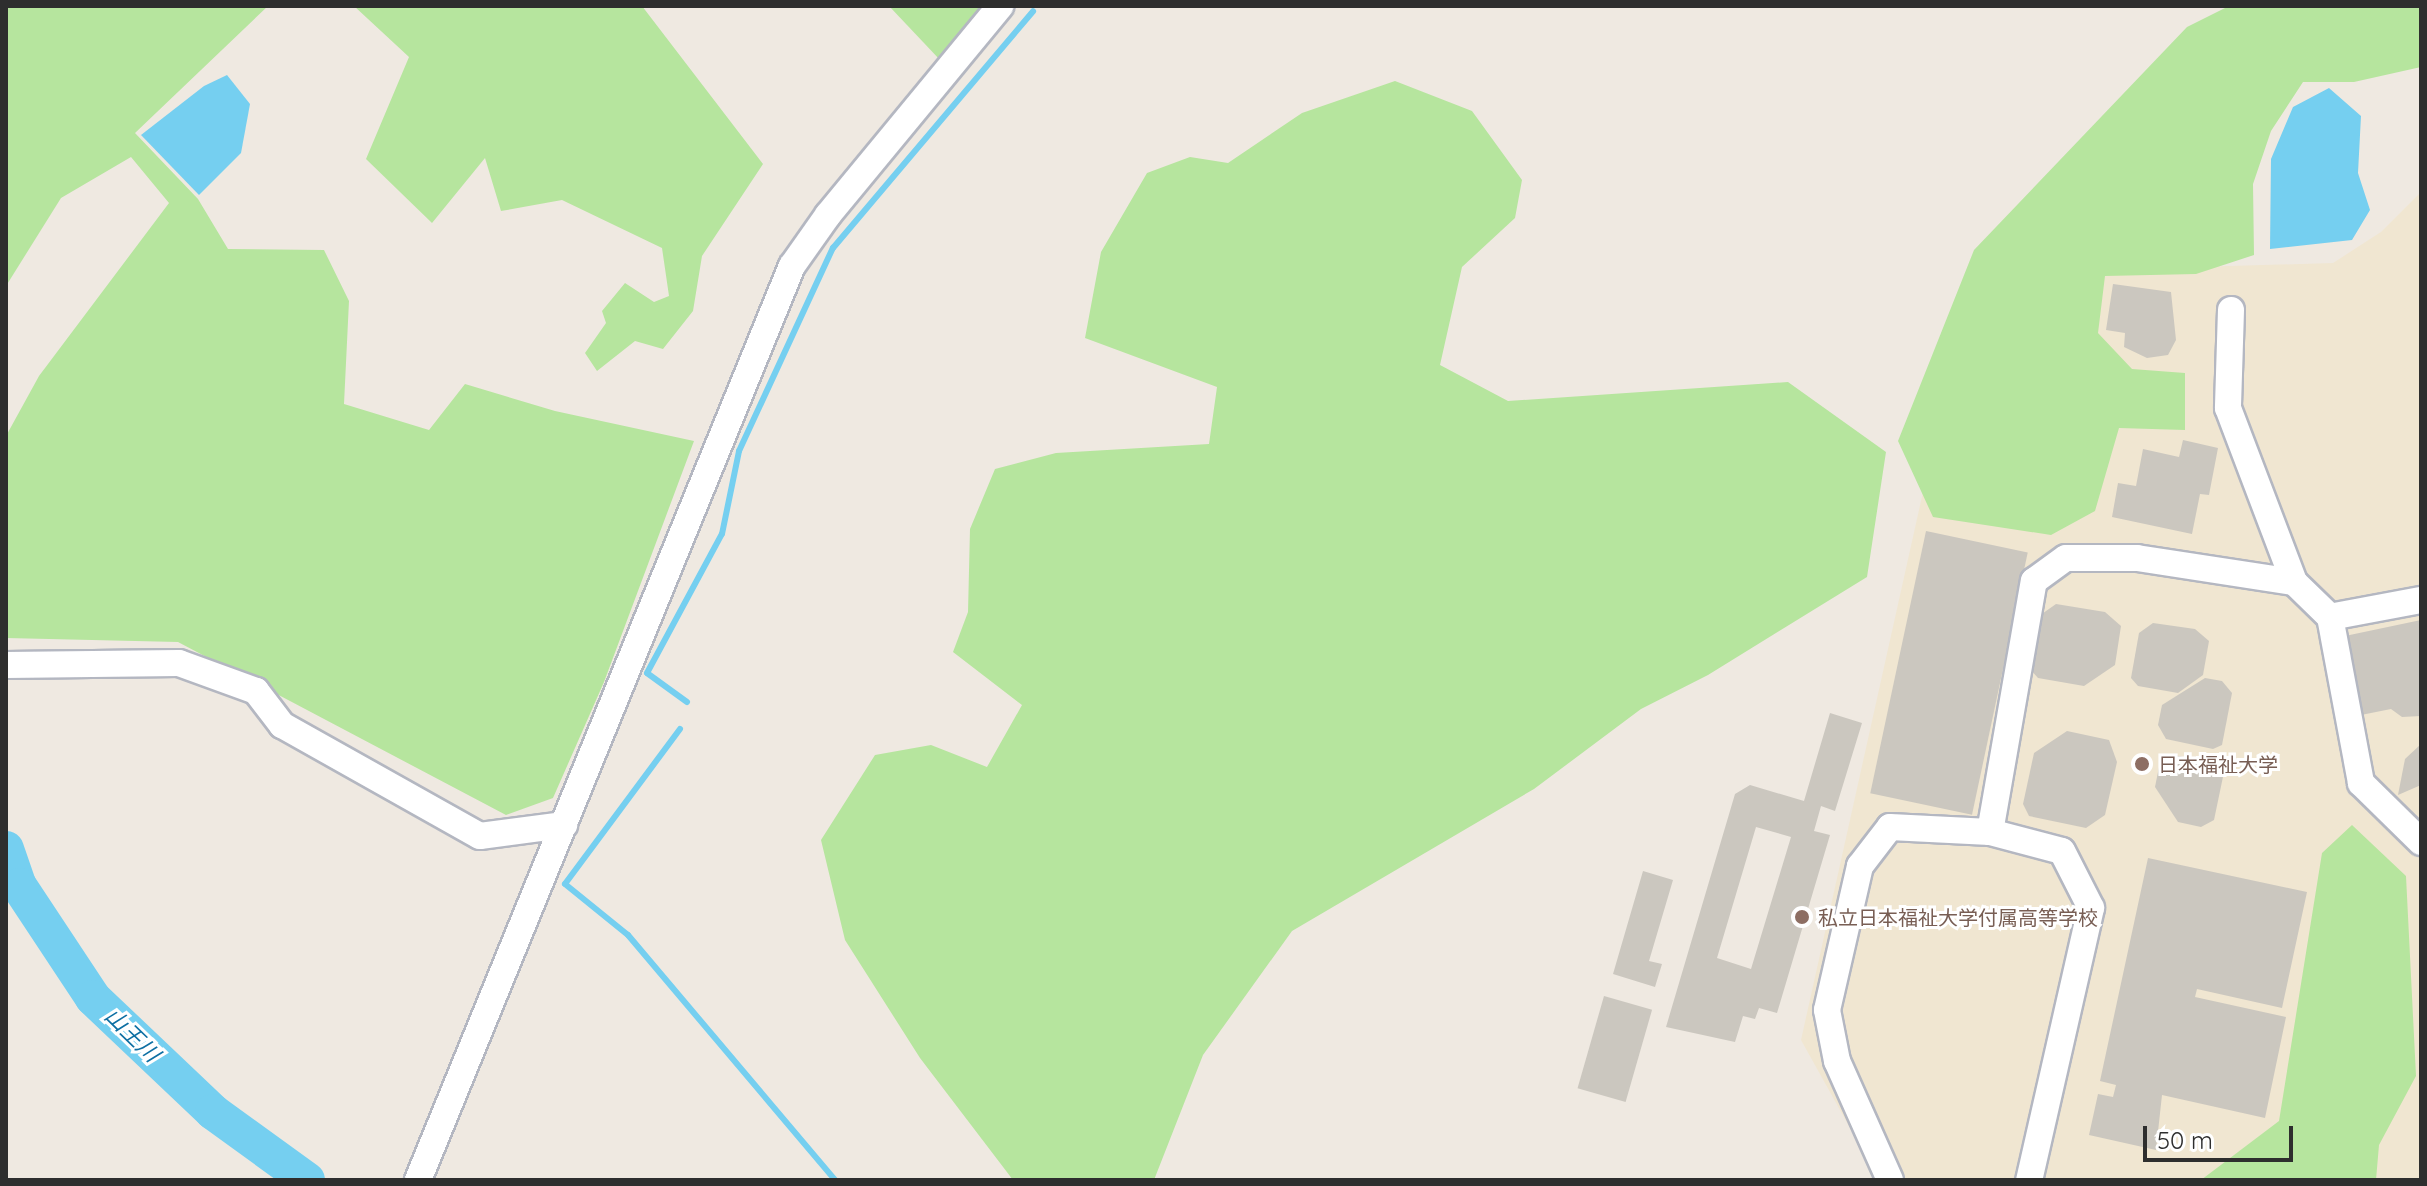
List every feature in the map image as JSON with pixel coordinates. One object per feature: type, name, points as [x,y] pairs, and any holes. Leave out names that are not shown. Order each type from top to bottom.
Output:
[{"type":"street","points":[[418,1180],[792,266],[828,215],[1000,6]]},
{"type":"street","points":[[2231,310],[2228,408],[2294,582],[2330,617],[2361,783],[2421,842]]},
{"type":"street","points":[[1990,832],[2034,581],[2066,558],[2137,558],[2294,582]]},
{"type":"street","points":[[2330,617],[2421,600]]},
{"type":"street","points":[[6,665],[179,663],[256,691],[282,725],[480,836],[564,825]]},
{"type":"street","points":[[1890,1180],[1837,1061],[1827,1010],[1860,866],[1890,827],[1990,832],[2062,851],[2091,908],[2029,1180]]},
{"type":"shaded area","name":"日本福祉大学","points":[[2421,192],[2421,1180],[1879,1180],[1801,1040],[1927,474],[2094,270],[2333,263],[2381,232]]},
{"type":"green space","points":[[6,6],[268,6],[135,133],[198,199],[228,249],[324,250],[349,301],[344,404],[429,430],[465,384],[555,411],[694,441],[604,682],[553,798],[506,815],[178,642],[6,638],[6,436],[39,376],[169,203],[131,157],[61,198],[6,286]]},
{"type":"green space","points":[[354,6],[642,6],[763,164],[702,256],[693,311],[663,349],[635,341],[597,371],[585,353],[606,323],[602,311],[625,283],[654,302],[669,296],[662,248],[562,200],[501,211],[485,158],[432,223],[366,159],[409,57]]},
{"type":"green space","points":[[889,6],[984,6],[941,61]]},
{"type":"green space","points":[[2229,6],[2421,6],[2421,67],[2354,82],[2303,82],[2271,131],[2253,184],[2254,255],[2196,274],[2105,276],[2098,333],[2132,369],[2185,373],[2185,430],[2119,428],[2095,511],[2051,535],[1933,517],[1898,441],[1974,250],[2187,27]]},
{"type":"green space","points":[[1395,81],[1472,111],[1522,180],[1515,218],[1462,267],[1440,365],[1508,401],[1788,382],[1886,452],[1867,577],[1708,675],[1641,709],[1534,789],[1292,931],[1203,1055],[1154,1180],[1013,1180],[920,1058],[845,940],[821,840],[875,755],[931,745],[987,767],[1022,705],[953,652],[968,612],[970,529],[995,469],[1056,453],[1209,444],[1217,387],[1085,338],[1101,252],[1147,173],[1190,157],[1228,163],[1302,113]]},
{"type":"green space","points":[[2352,825],[2406,876],[2416,1076],[2379,1145],[2376,1180],[2201,1180],[2279,1121],[2322,853]]},
{"type":"water","points":[[227,75],[250,104],[241,153],[199,195],[141,135],[204,86]]},
{"type":"water","points":[[2329,88],[2361,116],[2358,173],[2370,210],[2352,240],[2270,249],[2271,159],[2293,107]]},
{"type":"building","points":[[2113,284],[2171,292],[2176,340],[2168,355],[2147,358],[2124,347],[2125,333],[2106,330]]},
{"type":"building","points":[[2183,440],[2218,448],[2209,495],[2200,494],[2192,534],[2112,517],[2118,483],[2136,486],[2143,449],[2179,457]]},
{"type":"building","points":[[1926,531],[2028,553],[1972,815],[1870,793]]},
{"type":"building","points":[[2056,604],[2105,612],[2121,626],[2115,665],[2084,686],[2038,678],[2030,669],[2039,616]]},
{"type":"building","points":[[2421,620],[2421,716],[2402,717],[2391,709],[2361,715],[2345,636]]},
{"type":"building","points":[[2153,623],[2195,629],[2209,641],[2203,675],[2178,693],[2138,686],[2131,678],[2139,633]]},
{"type":"building","points":[[2205,678],[2222,681],[2232,693],[2222,745],[2213,749],[2166,739],[2158,725],[2162,705]]},
{"type":"building","points":[[1830,713],[1862,723],[1835,811],[1821,806],[1814,831],[1830,835],[1777,1013],[1759,1008],[1755,1019],[1743,1016],[1735,1042],[1666,1027],[1735,794],[1750,785],[1804,801]],"holes":[[[1756,827],[1791,837],[1751,969],[1717,958]]]},
{"type":"building","points":[[2067,731],[2109,740],[2117,762],[2105,815],[2086,828],[2029,816],[2023,804],[2034,753]]},
{"type":"building","points":[[2421,744],[2421,785],[2398,795],[2405,759]]},
{"type":"building","points":[[2170,754],[2219,765],[2224,772],[2214,820],[2201,827],[2178,822],[2155,787],[2160,762]]},
{"type":"building","points":[[2148,858],[2307,892],[2282,1008],[2197,989],[2195,997],[2286,1017],[2265,1118],[2162,1095],[2156,1150],[2089,1135],[2098,1094],[2113,1097],[2116,1085],[2100,1081]]},
{"type":"building","points":[[1643,871],[1673,880],[1649,961],[1662,964],[1655,987],[1613,974]]},
{"type":"building","points":[[1604,996],[1652,1010],[1626,1102],[1578,1088]]},
{"type":"waterway","points":[[687,702],[647,673],[722,534],[739,451],[833,248],[1033,11]]},
{"type":"waterway","points":[[680,729],[565,884],[628,935],[835,1180]]},
{"type":"waterway","name":"山王川","points":[[6,849],[19,886],[93,998],[213,1112],[307,1180]]},
{"type":"place","name":"日本福祉大学","points":[[2142,764]]},
{"type":"place","name":"私立日本福祉大学付属高等学校","points":[[1802,917]]}]
